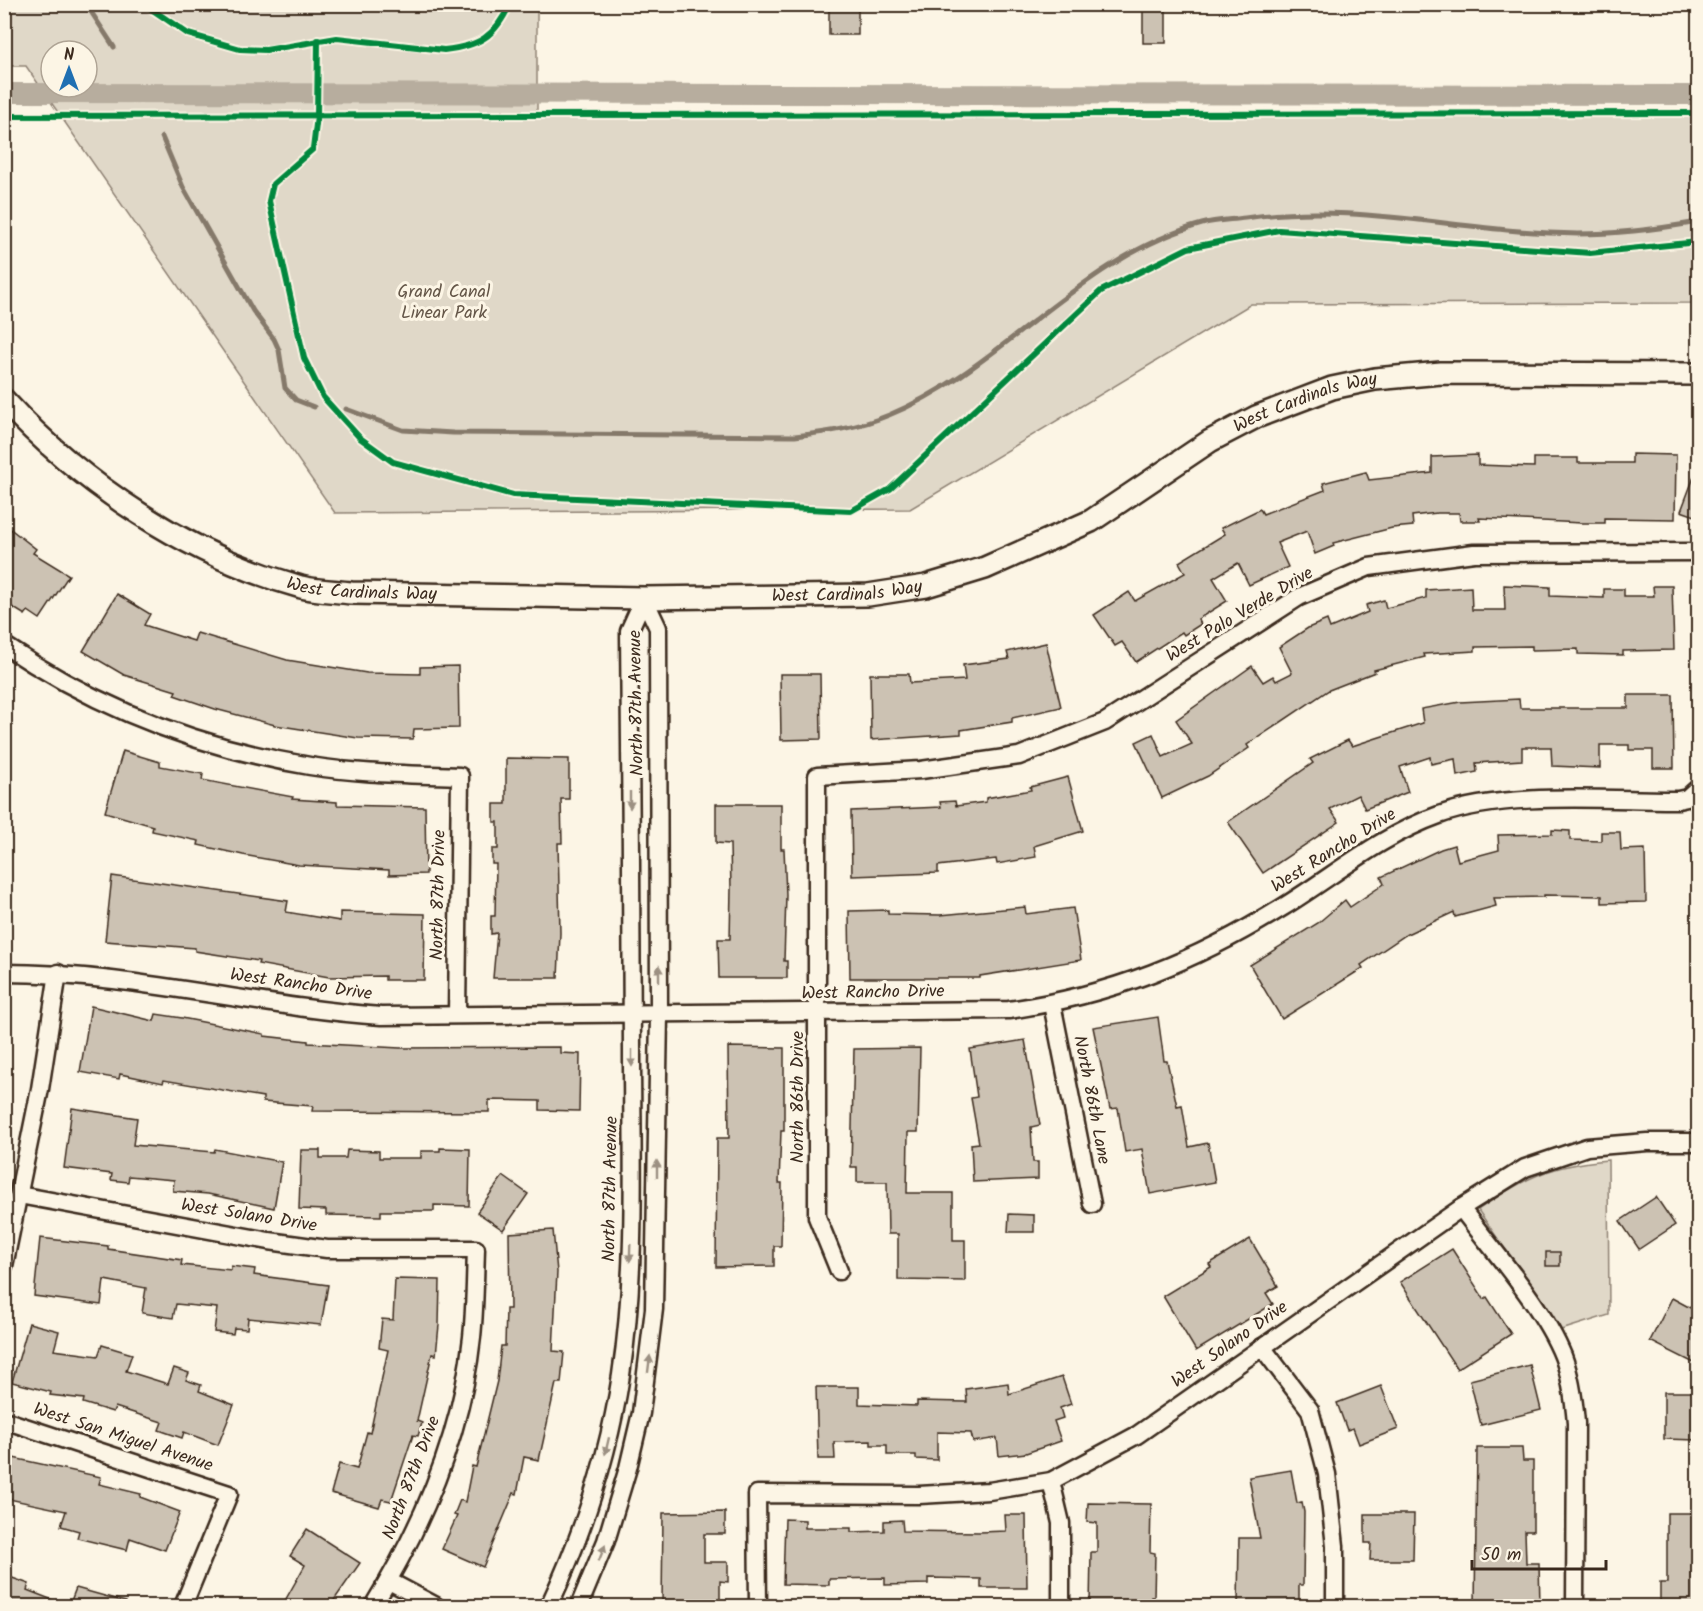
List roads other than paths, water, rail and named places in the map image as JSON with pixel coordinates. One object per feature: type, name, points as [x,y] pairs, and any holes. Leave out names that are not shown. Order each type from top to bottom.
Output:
[{"type":"main road","name":"West Cardinals Way","points":[[4,399],[83,473],[141,516],[203,549],[303,587],[351,593],[644,598],[868,595],[926,586],[1005,560],[1091,521],[1210,441],[1256,417],[1332,388],[1421,374],[1698,374]]},
{"type":"street","name":"West Palo Verde Drive","points":[[817,776],[921,770],[1019,756],[1105,722],[1299,597],[1370,567],[1474,553],[1698,552]]},
{"type":"street","name":"North 87th Avenue","points":[[549,1606],[576,1544],[600,1473],[621,1376],[629,1301],[632,1014],[629,631],[644,598]]},
{"type":"street","name":"North 87th Avenue","points":[[579,1606],[606,1541],[628,1468],[649,1365],[657,1246],[658,628],[644,598]]},
{"type":"street","name":"North 87th Drive","points":[[4,645],[73,687],[129,715],[176,734],[310,766],[370,773],[460,776],[457,1014]]},
{"type":"street","name":"North 86th Drive","points":[[817,776],[817,1217],[839,1271]]},
{"type":"street","name":"West Rancho Drive","points":[[4,973],[58,973],[329,1012],[381,1016],[818,1014],[1009,1010],[1052,1004],[1140,978],[1208,951],[1285,906],[1373,845],[1405,828],[1441,814],[1503,801],[1678,800],[1697,791]]},
{"type":"street","points":[[4,1266],[42,1078],[58,973]]},
{"type":"street","name":"North 86th Lane","points":[[1052,1004],[1092,1204]]},
{"type":"street","name":"West Solano Drive","points":[[758,1606],[757,1494],[919,1496],[989,1491],[1052,1481],[1137,1435],[1461,1208],[1525,1168],[1587,1147],[1647,1142],[1698,1142]]},
{"type":"street","name":"West Solano Drive","points":[[19,1195],[269,1241],[327,1249],[476,1250]]},
{"type":"street","points":[[1461,1208],[1538,1310],[1562,1354],[1571,1384],[1576,1423],[1575,1606]]},
{"type":"street","name":"North 87th Drive","points":[[373,1606],[411,1540],[453,1434],[472,1337],[476,1250]]},
{"type":"street","points":[[1262,1347],[1310,1410],[1327,1474],[1335,1546],[1335,1606]]},
{"type":"street","name":"West San Miguel Avenue","points":[[4,1420],[229,1494],[183,1606]]},
{"type":"street","points":[[1052,1481],[1061,1523],[1061,1606]]},
{"type":"street","points":[[389,1581],[436,1606]]},
{"type":"waterway","points":[[86,4],[114,47]]},
{"type":"waterway","points":[[4,93],[1698,95]]},
{"type":"waterway","points":[[162,137],[183,187],[253,311],[274,339],[279,350],[285,388],[296,400],[314,407]]},
{"type":"waterway","points":[[346,409],[403,430],[453,433],[795,436],[819,433],[854,426],[889,415],[930,395],[969,370],[1079,287],[1118,261],[1158,240],[1202,224],[1287,214],[1329,213],[1371,215],[1494,229],[1578,234],[1638,231],[1698,222]]},
{"type":"park label","name":"Grand Canal Linear Park","points":[[444,302]]}]
